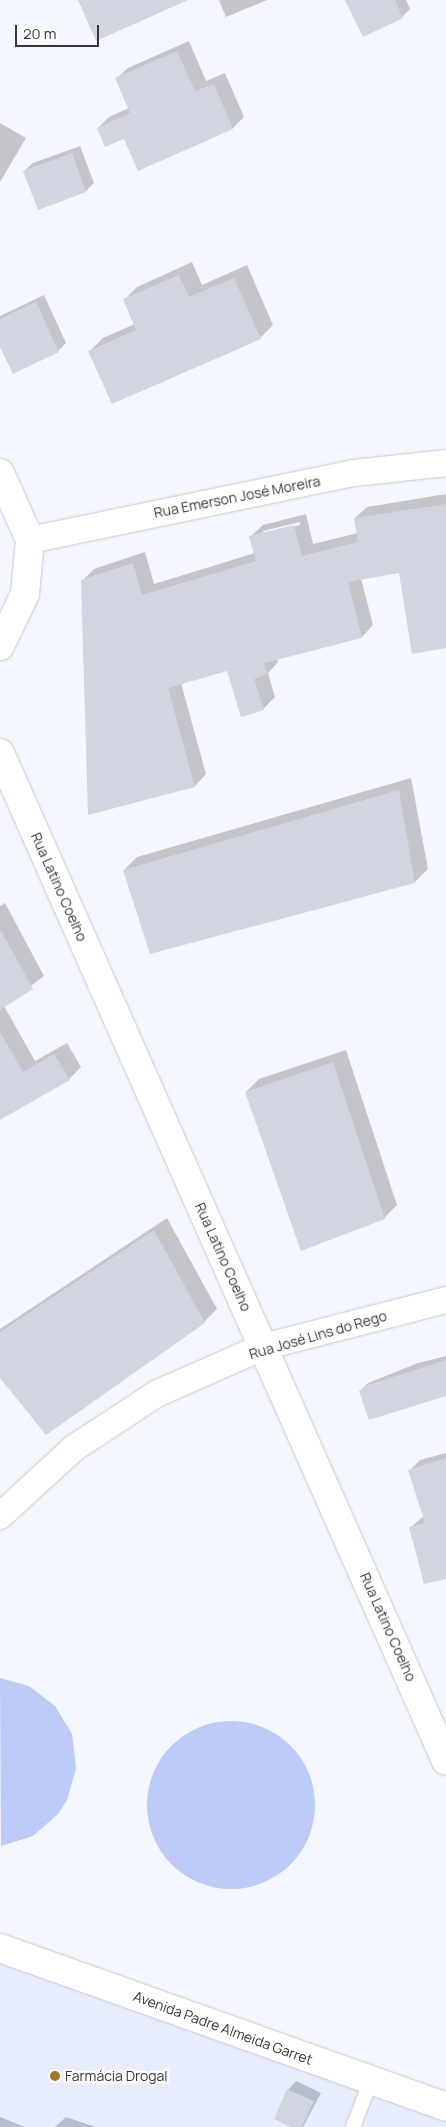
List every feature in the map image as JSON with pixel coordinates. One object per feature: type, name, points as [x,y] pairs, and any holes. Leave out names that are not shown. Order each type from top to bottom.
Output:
[{"type":"street","name":"Rua Emerson José Moreira","points":[[30,540],[354,473],[446,463]]},
{"type":"street","points":[[0,473],[30,540],[25,594],[0,646]]},
{"type":"street","name":"Rua Latino Coelho","points":[[0,754],[446,1761]]},
{"type":"street","name":"Rua José Lins do Rego","points":[[0,1516],[74,1448],[158,1393],[263,1347],[446,1300]]},
{"type":"street","name":"Avenida Padre Almeida Garret","points":[[0,1948],[446,2107]]},
{"type":"lane","points":[[353,2127],[371,2080]]},
{"type":"shaded area","points":[[0,1957],[446,2114],[446,2127],[0,2127]]},
{"type":"water","points":[[0,1678],[29,1686],[55,1706],[72,1734],[76,1768],[67,1800],[58,1814],[33,1836],[1,1846]]},
{"type":"water","points":[[231,1721],[255,1725],[270,1731],[284,1740],[296,1752],[305,1766],[311,1781],[315,1805],[311,1829],[305,1844],[296,1858],[284,1870],[270,1879],[255,1885],[231,1889],[207,1885],[192,1879],[178,1870],[166,1858],[157,1844],[151,1829],[147,1805],[151,1781],[157,1766],[166,1752],[178,1740],[192,1731],[207,1725]]},
{"type":"building","points":[[78,0],[188,0],[96,41]]},
{"type":"building","points":[[345,0],[395,0],[403,18],[363,37]]},
{"type":"building","points":[[177,51],[195,91],[214,84],[233,129],[138,171],[124,139],[105,147],[97,128],[130,113],[115,78]]},
{"type":"building","points":[[72,153],[86,192],[38,210],[23,171]]},
{"type":"building","points":[[179,275],[189,297],[234,278],[261,339],[112,404],[88,351],[136,330],[123,299]]},
{"type":"building","points":[[36,302],[59,352],[13,374],[0,347],[0,319]]},
{"type":"building","points":[[446,504],[446,648],[412,654],[399,573],[348,582],[362,638],[264,663],[267,675],[254,679],[264,710],[241,717],[227,671],[168,688],[195,787],[88,815],[81,580],[133,563],[142,595],[256,561],[249,536],[294,525],[302,556],[358,542],[354,518]]},
{"type":"building","points":[[399,790],[415,883],[150,954],[123,870]]},
{"type":"building","points":[[0,929],[33,989],[0,1010]]},
{"type":"building","points":[[0,1032],[23,1072],[54,1054],[70,1080],[0,1120]]},
{"type":"building","points":[[333,1062],[385,1219],[301,1251],[245,1092]]},
{"type":"building","points":[[154,1230],[205,1323],[46,1435],[0,1378],[0,1332]]},
{"type":"building","points":[[446,1360],[446,1396],[369,1420],[359,1391],[365,1386]]},
{"type":"building","points":[[446,1458],[446,1579],[424,1584],[409,1527],[425,1523],[408,1470]]},
{"type":"building","points":[[287,2089],[314,2101],[302,2127],[291,2127],[274,2119]]},
{"type":"place","name":"Farmácia Drogal","points":[[55,2076]]}]
